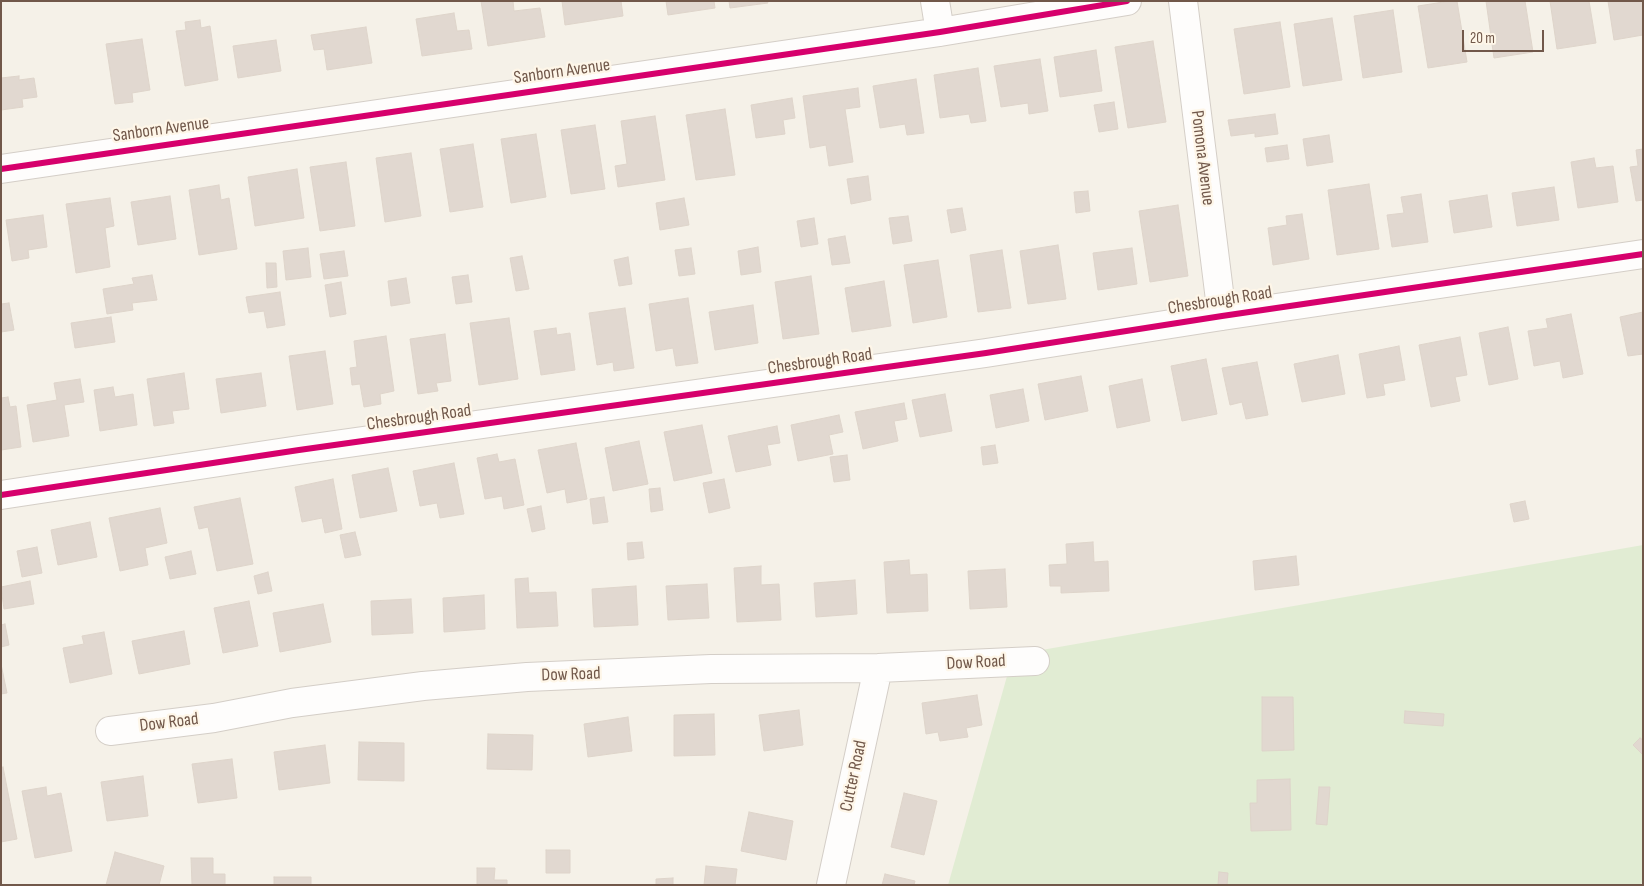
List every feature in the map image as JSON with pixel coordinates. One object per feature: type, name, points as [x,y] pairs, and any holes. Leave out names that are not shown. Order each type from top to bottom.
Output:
[{"type":"street","points":[[935,1],[940,32]]},
{"type":"street","name":"Sanborn Avenue","points":[[1,169],[940,32],[1127,1]]},
{"type":"street","name":"Pomona Avenue","points":[[1183,1],[1222,316]]},
{"type":"street","name":"Chesbrough Road","points":[[1,495],[290,451],[976,354],[1643,254]]},
{"type":"street","name":"Dow Road","points":[[110,730],[214,718],[292,703],[404,688],[527,676],[711,669],[878,668],[1034,661]]},
{"type":"street","name":"Cutter Road","points":[[831,885],[878,668]]},
{"type":"green space","points":[[1643,545],[1643,882],[1640,885],[948,885],[1013,655]]},
{"type":"building","points":[[481,1],[513,1],[514,11],[540,8],[545,37],[488,46]]},
{"type":"building","points":[[562,1],[621,1],[623,16],[565,25]]},
{"type":"building","points":[[666,1],[714,1],[715,8],[668,15]]},
{"type":"building","points":[[729,1],[767,1],[768,3],[730,8]]},
{"type":"building","points":[[1457,1],[1467,62],[1428,68],[1418,6]]},
{"type":"building","points":[[1486,1],[1525,1],[1533,52],[1494,58]]},
{"type":"building","points":[[1550,1],[1589,1],[1596,43],[1557,49]]},
{"type":"building","points":[[1608,1],[1643,1],[1643,35],[1614,40]]},
{"type":"building","points":[[1393,10],[1402,72],[1363,78],[1354,16]]},
{"type":"building","points":[[454,13],[457,31],[469,30],[472,49],[422,56],[416,19]]},
{"type":"building","points":[[1332,18],[1342,80],[1303,86],[1294,24]]},
{"type":"building","points":[[200,20],[201,28],[210,26],[218,80],[185,86],[176,31],[186,30],[185,22]]},
{"type":"building","points":[[1280,22],[1290,87],[1244,94],[1234,29]]},
{"type":"building","points":[[366,27],[372,63],[327,70],[324,49],[314,50],[311,35]]},
{"type":"building","points":[[142,39],[150,90],[132,93],[133,102],[115,104],[106,44]]},
{"type":"building","points":[[276,40],[281,71],[238,78],[233,46]]},
{"type":"building","points":[[1153,41],[1166,122],[1128,128],[1115,47]]},
{"type":"building","points":[[1096,50],[1102,91],[1060,97],[1054,57]]},
{"type":"building","points":[[1040,59],[1048,111],[1029,114],[1028,103],[1001,107],[994,66]]},
{"type":"building","points":[[978,68],[986,121],[971,123],[969,114],[940,118],[934,75]]},
{"type":"building","points":[[19,76],[19,80],[34,78],[37,97],[22,99],[23,107],[1,110],[1,78]]},
{"type":"building","points":[[916,79],[924,133],[907,135],[905,124],[880,128],[873,86]]},
{"type":"building","points":[[858,88],[860,107],[845,109],[853,162],[829,166],[826,145],[810,148],[803,96]]},
{"type":"building","points":[[792,98],[795,118],[783,120],[785,134],[756,138],[751,105]]},
{"type":"building","points":[[1114,102],[1118,129],[1099,132],[1094,105]]},
{"type":"building","points":[[725,109],[735,175],[696,180],[686,115]]},
{"type":"building","points":[[1275,114],[1278,134],[1255,137],[1255,133],[1231,136],[1228,120]]},
{"type":"building","points":[[655,116],[665,180],[618,187],[615,166],[627,164],[621,121]]},
{"type":"building","points":[[595,125],[605,189],[571,194],[561,130]]},
{"type":"building","points":[[536,134],[546,197],[511,203],[501,139]]},
{"type":"building","points":[[1329,135],[1333,162],[1307,166],[1303,139]]},
{"type":"building","points":[[473,144],[483,207],[450,212],[440,149]]},
{"type":"building","points":[[1287,145],[1289,159],[1267,162],[1265,148]]},
{"type":"building","points":[[1643,149],[1643,200],[1636,201],[1630,167],[1638,166],[1636,150]]},
{"type":"building","points":[[411,153],[421,216],[385,222],[376,158]]},
{"type":"building","points":[[1594,158],[1596,168],[1613,166],[1618,202],[1578,208],[1571,162]]},
{"type":"building","points":[[346,162],[355,226],[320,231],[310,167]]},
{"type":"building","points":[[297,169],[304,218],[255,226],[248,177]]},
{"type":"building","points":[[868,176],[871,200],[851,204],[847,179]]},
{"type":"building","points":[[1369,184],[1379,249],[1337,255],[1328,190]]},
{"type":"building","points":[[219,185],[221,200],[229,198],[237,249],[199,255],[189,190]]},
{"type":"building","points":[[1554,187],[1559,220],[1517,226],[1512,193]]},
{"type":"building","points":[[1088,191],[1090,211],[1076,213],[1074,192]]},
{"type":"building","points":[[1421,194],[1428,242],[1392,247],[1387,215],[1404,213],[1401,197]]},
{"type":"building","points":[[1487,195],[1492,227],[1454,233],[1449,201]]},
{"type":"building","points":[[170,196],[176,239],[138,245],[131,202]]},
{"type":"building","points":[[110,198],[114,226],[105,228],[110,267],[76,273],[66,204]]},
{"type":"building","points":[[684,198],[689,225],[660,230],[656,203]]},
{"type":"building","points":[[1178,205],[1188,276],[1150,282],[1139,211]]},
{"type":"building","points":[[962,208],[966,230],[951,233],[947,210]]},
{"type":"building","points":[[1302,214],[1309,259],[1273,265],[1268,228],[1287,225],[1286,216]]},
{"type":"building","points":[[43,215],[47,247],[28,250],[29,258],[12,261],[6,220]]},
{"type":"building","points":[[908,216],[912,241],[893,244],[889,218]]},
{"type":"building","points":[[814,218],[818,244],[801,247],[797,221]]},
{"type":"building","points":[[845,236],[850,263],[832,265],[828,239]]},
{"type":"building","points":[[1058,245],[1066,299],[1028,304],[1020,251]]},
{"type":"building","points":[[758,247],[761,272],[741,275],[738,251]]},
{"type":"building","points":[[308,248],[311,277],[286,280],[283,251]]},
{"type":"building","points":[[691,248],[695,274],[679,276],[675,250]]},
{"type":"building","points":[[1132,248],[1137,284],[1098,290],[1093,253]]},
{"type":"building","points":[[1002,250],[1011,308],[978,312],[970,255]]},
{"type":"building","points":[[344,251],[348,276],[324,279],[320,254]]},
{"type":"building","points":[[522,256],[529,289],[516,291],[510,258]]},
{"type":"building","points":[[628,257],[632,284],[619,286],[614,260]]},
{"type":"building","points":[[938,260],[947,317],[913,323],[904,265]]},
{"type":"building","points":[[266,263],[276,263],[277,287],[267,288]]},
{"type":"building","points":[[152,275],[157,300],[132,303],[133,310],[107,314],[103,289],[134,284],[132,278]]},
{"type":"building","points":[[468,275],[472,302],[456,304],[452,277]]},
{"type":"building","points":[[811,276],[819,334],[783,339],[775,282]]},
{"type":"building","points":[[406,278],[410,303],[391,306],[388,281]]},
{"type":"building","points":[[884,281],[891,326],[852,332],[845,288]]},
{"type":"building","points":[[341,282],[346,314],[330,317],[325,285]]},
{"type":"building","points":[[280,292],[285,325],[267,328],[264,311],[249,313],[246,297]]},
{"type":"building","points":[[688,298],[698,363],[676,366],[673,348],[656,351],[649,304]]},
{"type":"building","points":[[9,303],[14,330],[1,332],[1,304]]},
{"type":"building","points":[[753,305],[758,343],[715,350],[709,312]]},
{"type":"building","points":[[625,308],[634,368],[614,371],[613,362],[597,365],[589,313]]},
{"type":"building","points":[[1643,312],[1643,354],[1628,356],[1620,317]]},
{"type":"building","points":[[1571,314],[1583,374],[1563,378],[1560,361],[1534,366],[1528,331],[1548,328],[1546,319]]},
{"type":"building","points":[[111,317],[115,342],[75,348],[71,323]]},
{"type":"building","points":[[509,318],[518,379],[479,385],[470,323]]},
{"type":"building","points":[[1508,327],[1518,379],[1489,385],[1479,333]]},
{"type":"building","points":[[556,328],[557,335],[570,333],[575,370],[541,375],[534,331]]},
{"type":"building","points":[[445,334],[451,381],[436,383],[438,391],[418,394],[410,339]]},
{"type":"building","points":[[386,336],[394,391],[380,394],[381,404],[364,407],[360,384],[352,385],[350,368],[357,367],[354,341]]},
{"type":"building","points":[[1460,337],[1467,375],[1455,377],[1460,401],[1431,407],[1419,345]]},
{"type":"building","points":[[1399,346],[1405,380],[1383,384],[1385,395],[1367,398],[1359,354]]},
{"type":"building","points":[[325,351],[333,404],[297,410],[289,356]]},
{"type":"building","points":[[1338,355],[1345,394],[1302,402],[1294,364]]},
{"type":"building","points":[[1206,359],[1217,414],[1182,421],[1171,366]]},
{"type":"building","points":[[1257,362],[1268,415],[1246,419],[1242,402],[1230,405],[1222,368]]},
{"type":"building","points":[[184,373],[189,409],[172,411],[174,423],[154,426],[147,379]]},
{"type":"building","points":[[261,373],[266,406],[221,413],[216,379]]},
{"type":"building","points":[[1081,376],[1088,411],[1045,420],[1038,384]]},
{"type":"building","points":[[80,379],[84,402],[64,405],[69,436],[33,442],[27,405],[57,400],[54,383]]},
{"type":"building","points":[[1142,379],[1150,421],[1117,428],[1109,386]]},
{"type":"building","points":[[113,387],[115,397],[133,394],[137,425],[100,431],[94,390]]},
{"type":"building","points":[[1023,389],[1029,421],[996,428],[990,395]]},
{"type":"building","points":[[945,394],[952,431],[920,437],[912,400]]},
{"type":"building","points":[[8,397],[10,407],[16,406],[21,447],[1,450],[1,398]]},
{"type":"building","points":[[904,403],[907,419],[894,421],[898,441],[863,449],[855,412]]},
{"type":"building","points":[[839,415],[843,432],[829,435],[833,454],[798,461],[791,425]]},
{"type":"building","points":[[702,425],[712,473],[674,481],[664,432]]},
{"type":"building","points":[[777,426],[780,443],[767,445],[771,465],[736,472],[728,436]]},
{"type":"building","points":[[639,441],[648,484],[613,491],[605,448]]},
{"type":"building","points":[[576,443],[587,499],[567,503],[565,489],[547,493],[538,450]]},
{"type":"building","points":[[995,445],[998,463],[983,465],[981,447]]},
{"type":"building","points":[[497,454],[499,462],[515,459],[524,505],[504,509],[502,496],[485,499],[477,458]]},
{"type":"building","points":[[847,455],[850,480],[834,482],[830,457]]},
{"type":"building","points":[[454,463],[464,514],[440,518],[437,503],[420,506],[413,471]]},
{"type":"building","points":[[388,468],[397,511],[360,518],[352,475]]},
{"type":"building","points":[[333,479],[342,529],[325,533],[322,518],[302,522],[295,487]]},
{"type":"building","points":[[724,479],[730,508],[709,513],[703,483]]},
{"type":"building","points":[[660,488],[663,510],[651,512],[649,489]]},
{"type":"building","points":[[604,497],[608,522],[593,524],[590,499]]},
{"type":"building","points":[[240,498],[253,564],[217,571],[208,527],[199,529],[194,507]]},
{"type":"building","points":[[1525,501],[1529,519],[1514,522],[1510,504]]},
{"type":"building","points":[[541,506],[545,529],[532,532],[527,509]]},
{"type":"building","points":[[160,508],[167,543],[145,548],[148,565],[120,571],[109,518]]},
{"type":"building","points":[[90,522],[97,557],[58,565],[51,530]]},
{"type":"building","points":[[355,532],[361,555],[345,558],[340,535]]},
{"type":"building","points":[[642,542],[644,558],[628,560],[627,543]]},
{"type":"building","points":[[1093,542],[1094,562],[1108,561],[1109,591],[1061,593],[1061,586],[1050,586],[1049,565],[1067,564],[1066,544]]},
{"type":"building","points":[[37,547],[42,573],[22,577],[17,551]]},
{"type":"building","points":[[191,551],[196,574],[170,579],[165,557]]},
{"type":"building","points":[[1296,556],[1299,585],[1255,590],[1253,561]]},
{"type":"building","points":[[909,560],[910,575],[927,574],[928,611],[887,613],[884,562]]},
{"type":"building","points":[[761,566],[761,585],[779,584],[781,620],[737,622],[734,568]]},
{"type":"building","points":[[1005,569],[1007,607],[970,609],[968,571]]},
{"type":"building","points":[[268,572],[272,591],[258,594],[254,576]]},
{"type":"building","points":[[528,578],[529,593],[556,592],[558,626],[517,628],[515,579]]},
{"type":"building","points":[[855,580],[857,614],[816,617],[814,583]]},
{"type":"building","points":[[30,581],[34,604],[4,609],[1,587]]},
{"type":"building","points":[[707,584],[709,618],[668,620],[666,586]]},
{"type":"building","points":[[636,586],[638,625],[594,627],[592,589]]},
{"type":"building","points":[[484,595],[485,629],[444,632],[443,598]]},
{"type":"building","points":[[411,599],[413,633],[372,635],[371,601]]},
{"type":"building","points":[[249,601],[258,646],[223,653],[214,608]]},
{"type":"building","points":[[323,604],[331,642],[280,652],[273,613]]},
{"type":"building","points":[[5,624],[9,645],[1,647],[1,625]]},
{"type":"building","points":[[184,631],[190,664],[139,674],[132,641]]},
{"type":"building","points":[[104,632],[112,674],[70,683],[63,648],[84,644],[82,636]]},
{"type":"building","points":[[1,664],[7,693],[1,694]]},
{"type":"building","points":[[977,695],[982,725],[966,728],[968,737],[940,741],[938,732],[926,734],[922,703]]},
{"type":"building","points":[[1262,697],[1293,697],[1294,750],[1262,751]]},
{"type":"building","points":[[799,710],[803,745],[764,751],[759,715]]},
{"type":"building","points":[[1405,711],[1444,714],[1443,726],[1404,723]]},
{"type":"building","points":[[714,714],[715,755],[674,756],[674,715]]},
{"type":"building","points":[[628,717],[632,751],[588,757],[584,724]]},
{"type":"building","points":[[488,734],[533,735],[532,770],[487,769]]},
{"type":"building","points":[[1640,738],[1643,740],[1643,755],[1633,745]]},
{"type":"building","points":[[359,742],[404,743],[404,781],[358,780]]},
{"type":"building","points":[[325,745],[330,783],[279,790],[274,752]]},
{"type":"building","points":[[232,759],[237,798],[198,803],[192,764]]},
{"type":"building","points":[[3,767],[17,839],[1,842],[1,768]]},
{"type":"building","points":[[143,776],[148,816],[107,821],[101,782]]},
{"type":"building","points":[[1290,779],[1291,830],[1251,831],[1250,803],[1257,803],[1257,780]]},
{"type":"building","points":[[46,787],[47,796],[61,793],[72,851],[35,858],[22,791]]},
{"type":"building","points":[[1319,787],[1330,787],[1327,825],[1316,824]]},
{"type":"building","points":[[904,793],[937,801],[924,855],[891,847]]},
{"type":"building","points":[[749,812],[793,821],[786,860],[741,851]]},
{"type":"building","points":[[546,850],[570,850],[570,873],[546,873]]},
{"type":"building","points":[[115,852],[164,866],[159,885],[106,885]]},
{"type":"building","points":[[191,858],[213,858],[213,874],[225,874],[225,885],[192,885]]},
{"type":"building","points":[[706,866],[737,869],[735,885],[704,885]]},
{"type":"building","points":[[477,868],[495,868],[494,880],[507,880],[507,885],[477,885]]},
{"type":"building","points":[[1219,872],[1228,873],[1227,885],[1218,885]]},
{"type":"building","points":[[885,874],[915,881],[914,885],[882,885]]},
{"type":"building","points":[[274,877],[311,877],[311,885],[274,885]]},
{"type":"building","points":[[673,878],[673,885],[656,885],[656,879]]},
{"type":"cycle path","points":[[1,169],[940,32],[1127,1]]},
{"type":"cycle path","points":[[1,495],[299,450],[986,353],[1643,254]]}]
